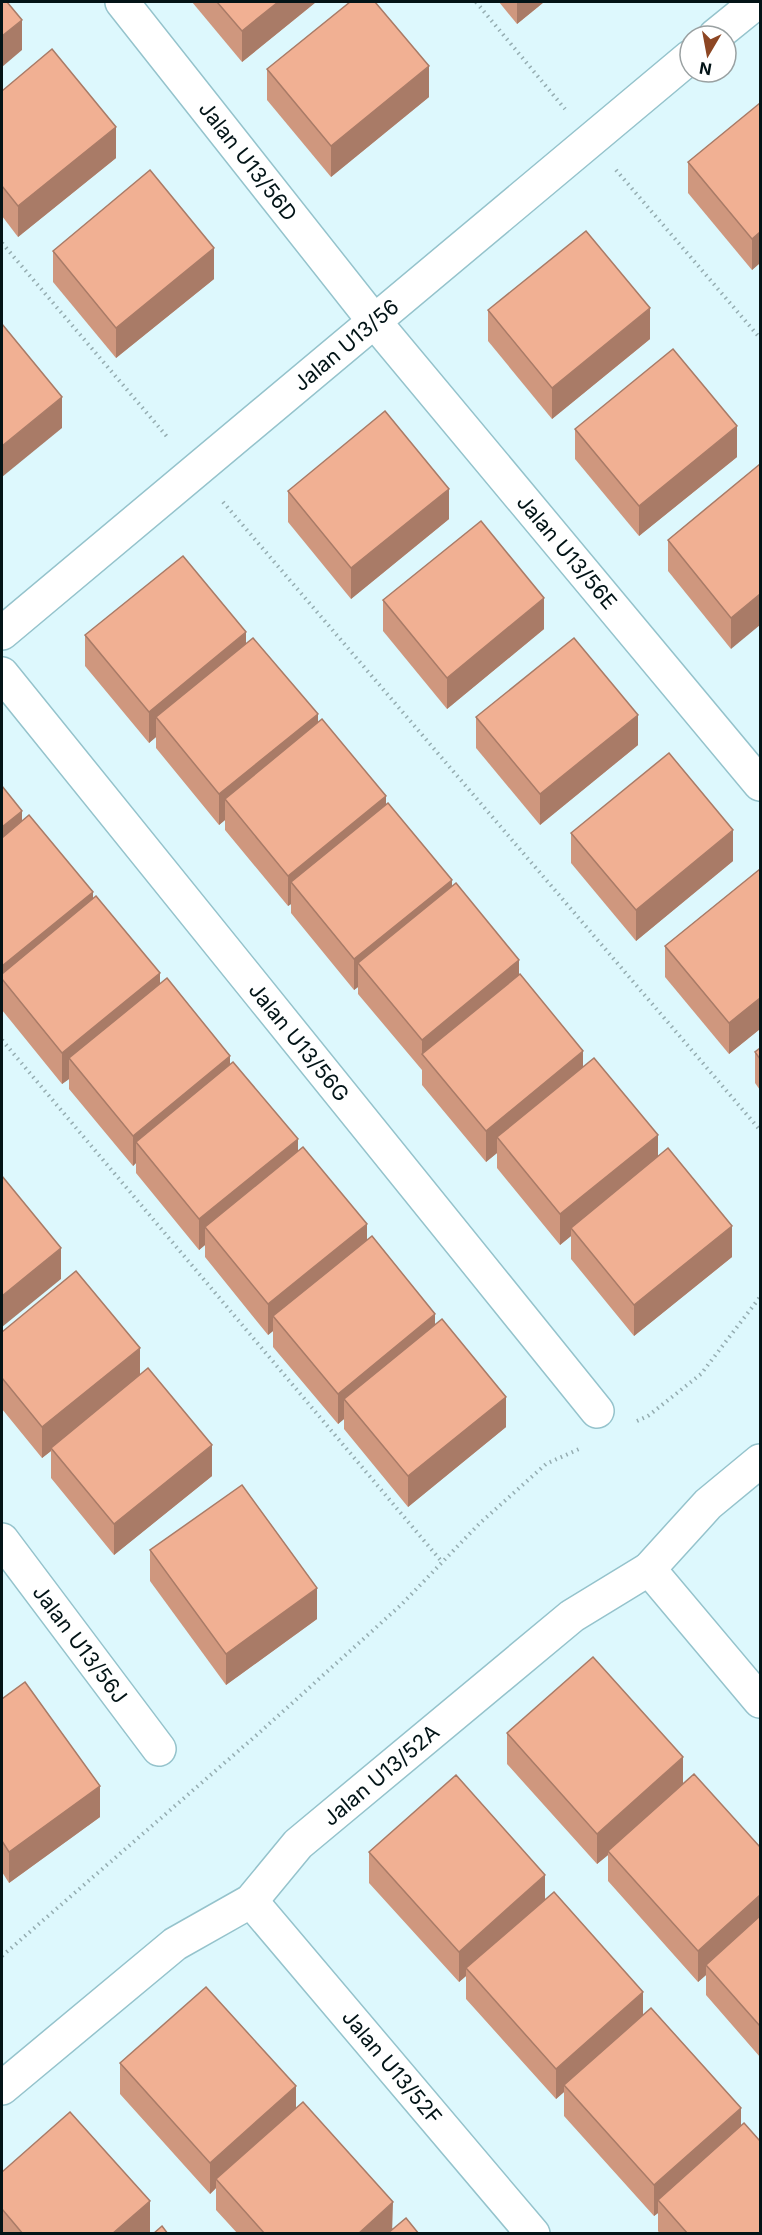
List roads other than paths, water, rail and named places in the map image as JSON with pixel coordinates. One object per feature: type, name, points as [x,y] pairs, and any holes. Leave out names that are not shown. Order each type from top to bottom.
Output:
[{"type":"street","name":"Jalan U13/56D","points":[[122,2],[374,321]]},
{"type":"street","points":[[730,24],[757,2]]},
{"type":"street","name":"Jalan U13/56","points":[[2,633],[678,67]]},
{"type":"street","name":"Jalan U13/56E","points":[[374,321],[760,784]]},
{"type":"street","name":"Jalan U13/56G","points":[[2,674],[597,1411]]},
{"type":"street","name":"Jalan U13/52A","points":[[2,2088],[175,1944],[251,1901],[298,1844],[572,1616],[649,1569],[708,1504],[760,1461]]},
{"type":"street","name":"Jalan U13/56J","points":[[2,1540],[159,1749]]},
{"type":"street","points":[[649,1569],[760,1701]]},
{"type":"street","name":"Jalan U13/52F","points":[[251,1901],[533,2234]]}]
